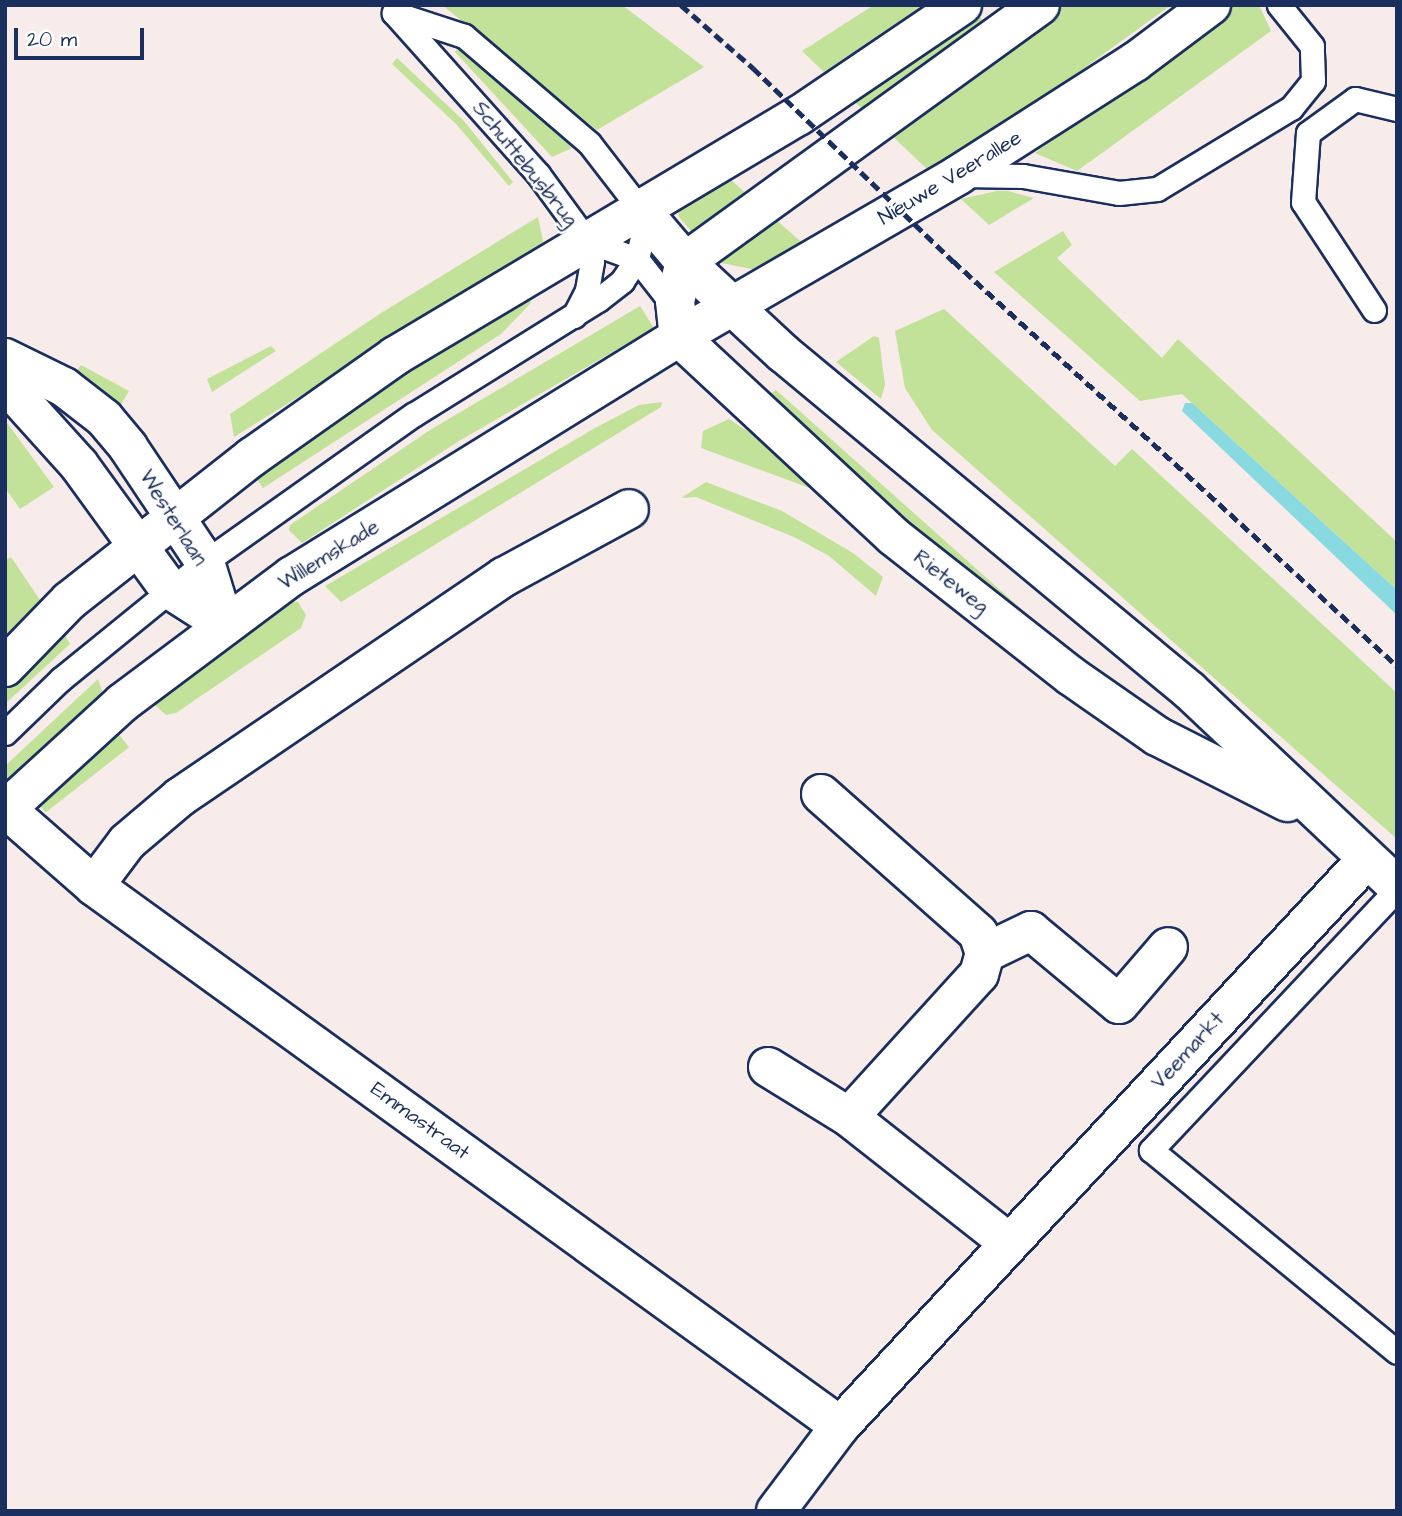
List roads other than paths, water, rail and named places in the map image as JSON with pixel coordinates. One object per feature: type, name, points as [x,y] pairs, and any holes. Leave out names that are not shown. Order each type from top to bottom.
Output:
[{"type":"main road","points":[[5,667],[69,600],[178,519],[252,457],[395,356],[798,116],[962,5]]},
{"type":"main road","points":[[679,337],[675,301],[685,261],[1041,5]]},
{"type":"main road","name":"Nieuwe Veerallee","points":[[679,337],[958,175],[1136,62],[1211,5]]},
{"type":"main road","name":"Rieteweg","points":[[640,209],[685,261],[732,307],[1190,691],[1323,821],[1397,887]]},
{"type":"main road","name":"Rieteweg","points":[[679,337],[893,536],[1071,676],[1157,736],[1323,821]]},
{"type":"main road","name":"Willemskade","points":[[6,810],[116,708],[224,624],[292,576],[679,337]]},
{"type":"main road","name":"Westerlaan","points":[[5,358],[64,387],[104,418],[178,519],[205,562],[224,624]]},
{"type":"main road","name":"Westerlaan","points":[[5,383],[79,465],[169,589],[224,624]]},
{"type":"main road","points":[[94,887],[127,842],[180,797],[504,577],[629,509]]},
{"type":"main road","points":[[821,794],[978,933],[985,953],[979,974],[849,1117]]},
{"type":"main road","name":"Emmastraat","points":[[6,810],[94,887],[840,1426]]},
{"type":"main road","name":"Veemarkt","points":[[776,1511],[840,1426],[1367,859]]},
{"type":"main road","points":[[985,953],[1031,932],[1119,1004],[1168,947]]},
{"type":"main road","points":[[768,1067],[849,1117],[1009,1243]]},
{"type":"lane","points":[[958,175],[1023,176],[1119,193],[1157,189],[1291,108],[1313,81],[1312,46],[1279,5]]},
{"type":"lane","name":"Schuttebusbrug","points":[[389,9],[464,36],[589,143],[640,209]]},
{"type":"lane","name":"Schuttebusbrug","points":[[389,9],[538,174],[587,241],[637,259]]},
{"type":"lane","points":[[1308,133],[1355,99],[1397,109]]},
{"type":"lane","points":[[1291,108],[1308,133],[1303,202],[1374,310]]},
{"type":"lane","points":[[5,733],[61,678],[205,562],[413,415],[574,316],[622,281],[637,259],[642,237],[640,209]]},
{"type":"lane","points":[[574,316],[587,290],[592,261],[587,241]]},
{"type":"lane","points":[[637,259],[666,296],[679,337]]},
{"type":"lane","points":[[1397,887],[1151,1150],[1397,1352]]},
{"type":"water","points":[[1185,403],[1192,403],[1397,590],[1397,615],[1182,411]]},
{"type":"railway","points":[[681,5],[753,68],[953,261],[1397,666]]}]
